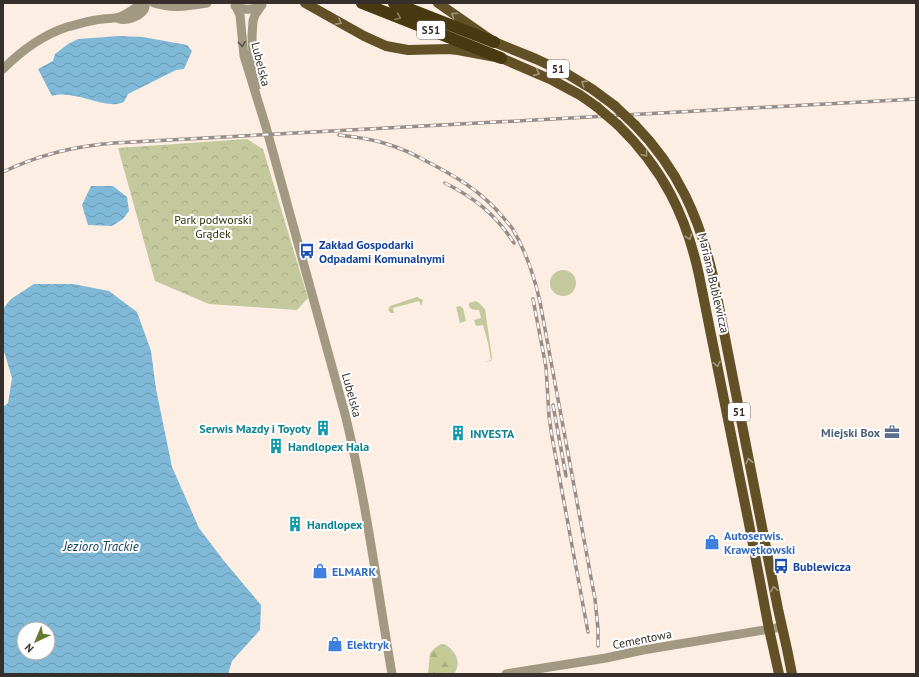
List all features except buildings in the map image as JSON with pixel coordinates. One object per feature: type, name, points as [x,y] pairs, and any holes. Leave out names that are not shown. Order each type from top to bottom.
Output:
[{"type":"highway","name":"Mariana Bublewicza","points":[[362,3],[501,58]]},
{"type":"highway","name":"Mariana Bublewicza","points":[[394,3],[494,42]]},
{"type":"main road","points":[[305,3],[364,36],[386,46],[408,50],[449,49],[501,58]]},
{"type":"main road","points":[[438,3],[494,42]]},
{"type":"main road","name":"Mariana Bublewicza","points":[[494,42],[568,74],[615,106],[635,124],[659,152],[678,181],[693,210],[712,276],[782,627]]},
{"type":"main road","name":"Mariana Bublewicza","points":[[501,58],[552,80],[580,95],[618,125],[641,149],[662,178],[680,212],[692,244],[700,275],[769,629]]},
{"type":"main road","name":"51","points":[[782,627],[792,674]]},
{"type":"main road","name":"51","points":[[769,629],[778,674]]},
{"type":"street","points":[[3,68],[26,48],[48,35],[67,27],[89,21],[122,16],[143,3]]},
{"type":"street","points":[[114,18],[123,20],[134,18],[143,11],[146,3]]},
{"type":"street","points":[[154,3],[163,6],[179,7],[207,3]]},
{"type":"street","points":[[161,3],[180,3]]},
{"type":"street","points":[[234,5],[243,10],[249,10],[255,9],[263,4]]},
{"type":"street","name":"Lubelska","points":[[263,4],[255,15],[253,21],[253,58],[266,127]]},
{"type":"street","name":"Lubelska","points":[[234,5],[240,15],[244,56],[266,127],[353,445],[392,674]]},
{"type":"street","name":"Cementowa","points":[[506,674],[782,627]]},
{"type":"green space","name":"Park podworski Grądek","points":[[247,139],[263,149],[308,298],[297,310],[209,304],[155,281],[118,148]]},
{"type":"green space","points":[[563,270],[573,273],[576,283],[573,293],[563,296],[553,293],[550,283],[553,273]]},
{"type":"green space","points":[[417,297],[423,300],[421,306],[419,301],[393,308],[394,313],[391,313],[388,310],[390,306]]},
{"type":"green space","points":[[476,301],[485,309],[492,358],[491,361],[485,362],[491,360],[483,325],[476,326],[474,320],[481,318],[479,310],[469,307],[469,303]]},
{"type":"green space","points":[[460,306],[463,308],[466,321],[460,323],[456,307]]},
{"type":"green space","points":[[441,644],[446,645],[442,647],[448,651],[452,662],[450,671],[441,674],[428,674],[430,653]]},
{"type":"green space","points":[[446,645],[453,651],[458,661],[454,674],[441,674],[450,671],[450,657],[442,647]]},
{"type":"water","points":[[119,36],[143,37],[187,45],[192,51],[184,69],[176,70],[128,94],[124,102],[114,104],[74,96],[52,96],[38,69],[53,61],[55,54],[68,44],[78,39]]},
{"type":"water","points":[[91,186],[113,186],[127,197],[129,211],[123,219],[112,226],[88,225],[82,205]]},
{"type":"water","name":"Jezioro Trackie","points":[[34,284],[73,284],[109,291],[137,312],[151,351],[156,389],[172,467],[199,528],[224,561],[261,605],[260,630],[232,661],[228,674],[3,674],[3,407],[8,403],[12,378],[3,348],[3,309],[11,299]]},
{"type":"railway","points":[[3,172],[43,156],[99,144],[916,99]]},
{"type":"railway","points":[[339,135],[359,137],[404,150],[457,178],[494,207],[512,228],[521,245],[532,273],[540,302],[595,599],[598,646]]},
{"type":"railway","points":[[445,183],[466,195],[484,208],[500,224],[514,243]]},
{"type":"railway","points":[[533,299],[546,367],[552,437],[588,632]]},
{"type":"railway","points":[[553,405],[566,476]]},
{"type":"place","name":"Zakład Gospodarki Odpadami Komunalnymi","points":[[307,251]]},
{"type":"place","name":"Serwis Mazdy i Toyoty","points":[[323,428]]},
{"type":"place","name":"Miejski Box","points":[[892,432]]},
{"type":"place","name":"INVESTA","points":[[458,433]]},
{"type":"place","name":"Handlopex Hala","points":[[276,446]]},
{"type":"place","name":"Handlopex","points":[[295,524]]},
{"type":"place","name":"Autoserwis. Krawętkowski","points":[[712,542]]},
{"type":"place","name":"Bublewicza","points":[[781,566]]},
{"type":"place","name":"ELMARK","points":[[320,571]]},
{"type":"place","name":"Elektryk","points":[[335,644]]}]
